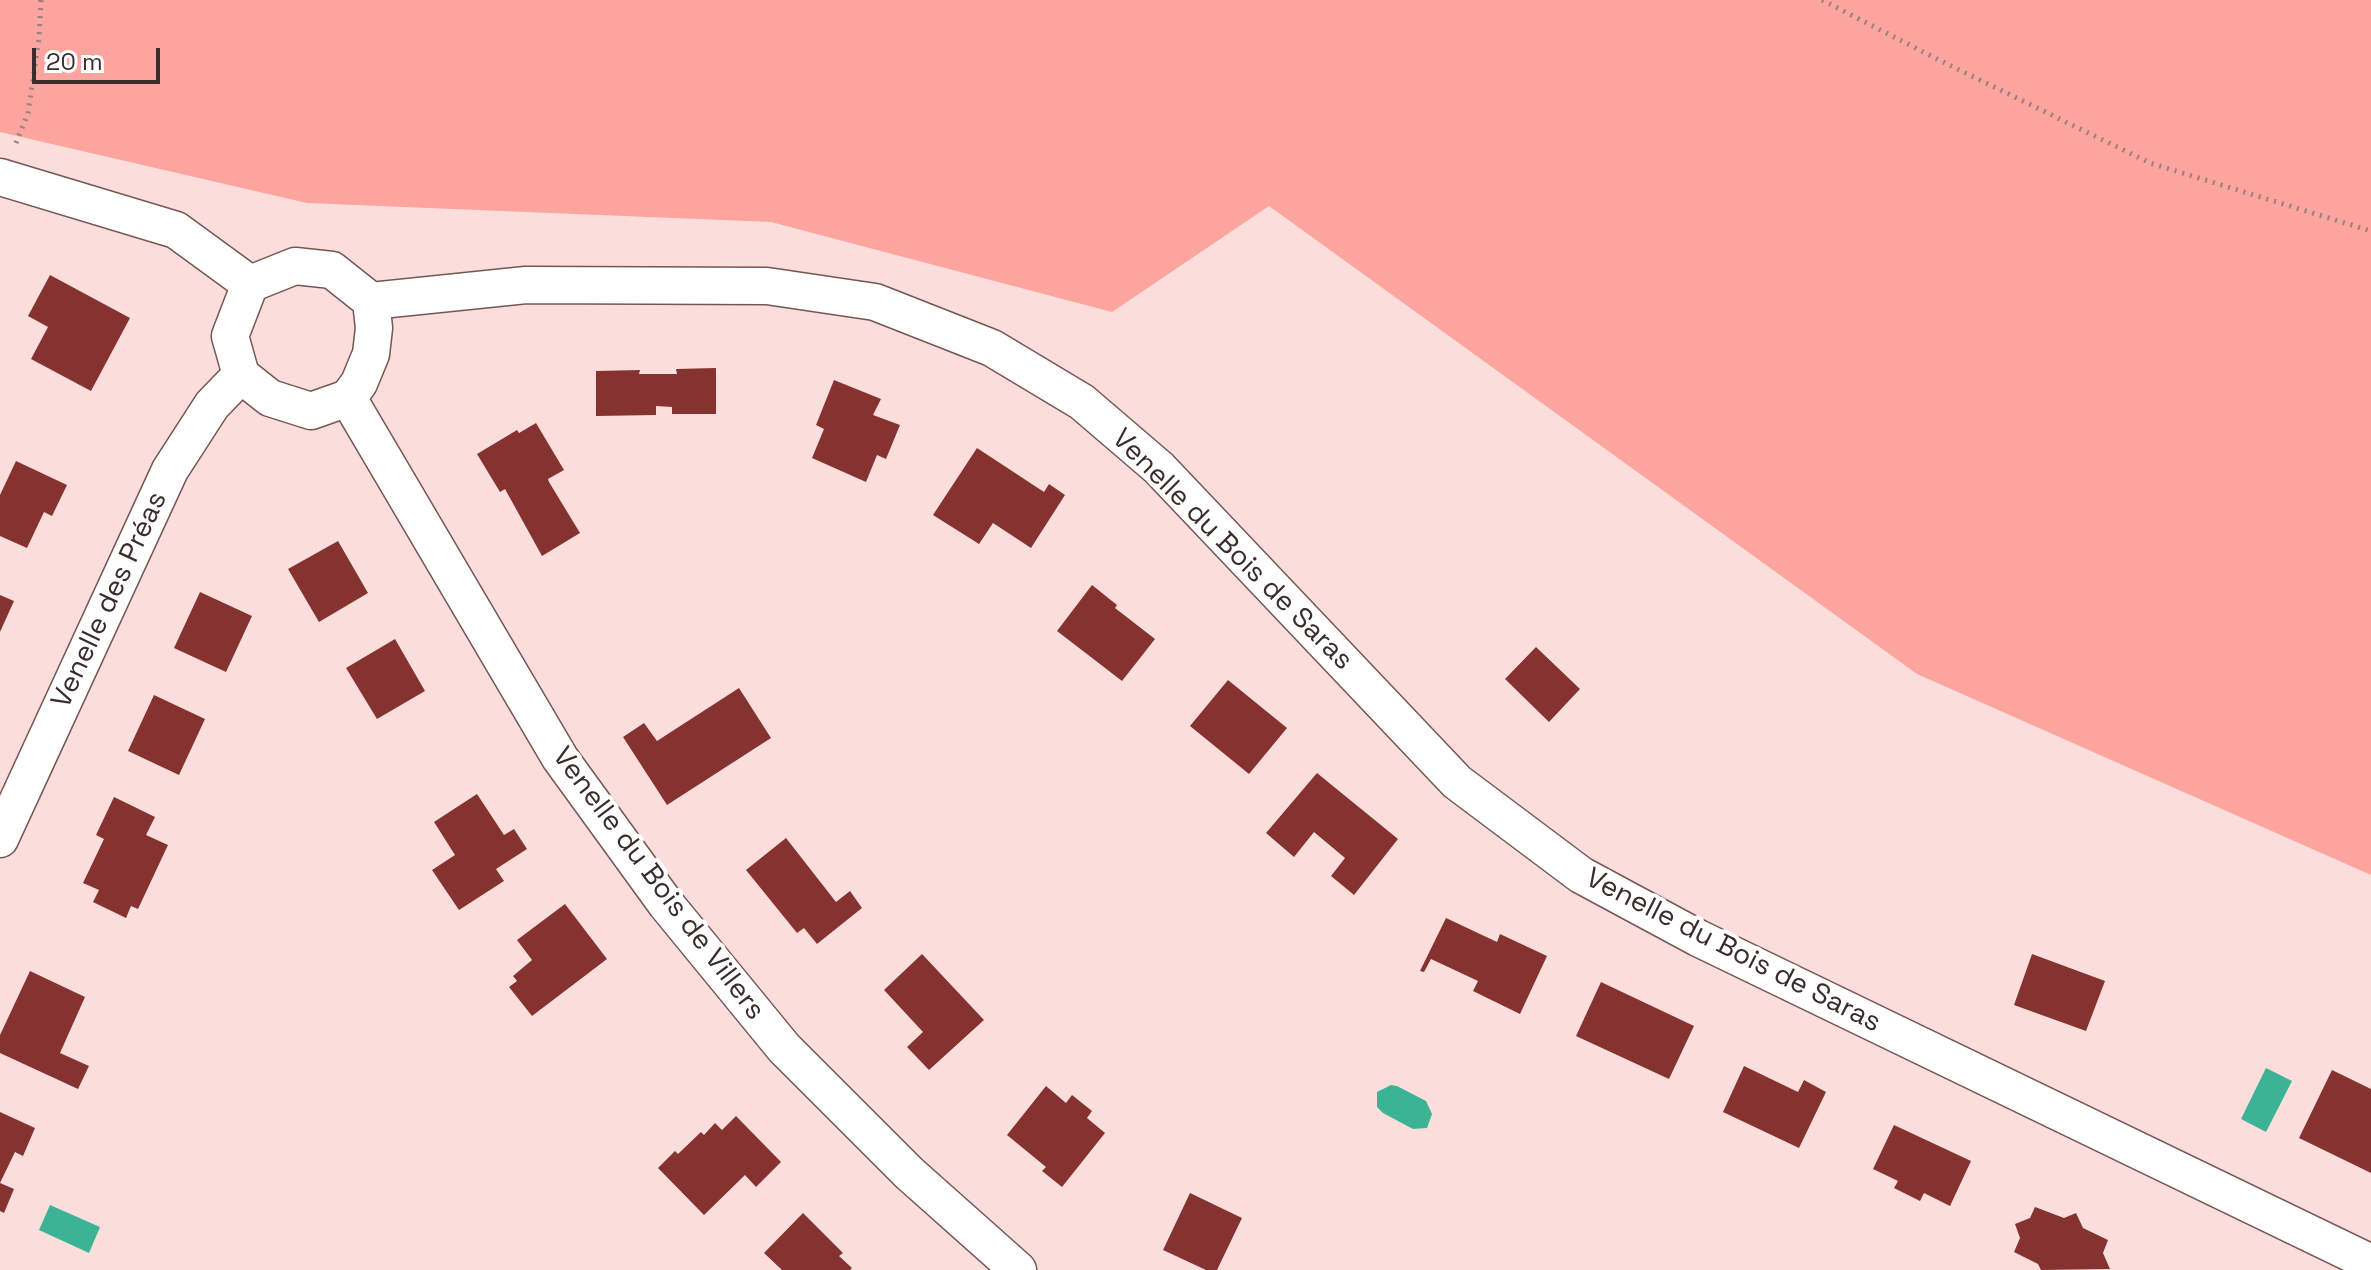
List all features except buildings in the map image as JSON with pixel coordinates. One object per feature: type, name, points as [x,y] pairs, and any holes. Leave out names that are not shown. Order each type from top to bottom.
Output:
[{"type":"street","points":[[2,177],[176,230],[250,284]]},
{"type":"street","points":[[295,266],[332,270],[371,301],[374,328],[371,354],[359,383],[348,398],[311,411],[270,398],[241,375],[230,336],[250,284],[295,266]]},
{"type":"street","name":"Venelle du Bois de Saras","points":[[371,301],[526,285],[767,286],[875,302],[992,348],[1082,402],[1159,468],[1457,782],[1581,875],[1698,938],[2371,1263]]},
{"type":"street","name":"Venelle des Préas","points":[[0,839],[170,470],[212,405],[241,375]]},
{"type":"street","name":"Venelle du Bois de Villers","points":[[348,398],[560,758],[666,904],[784,1048],[909,1173],[1018,1270]]},
{"type":"path","points":[[2,177],[28,113],[41,0]]},
{"type":"path","points":[[1822,0],[2150,163],[2371,231]]},
{"type":"shaded area","points":[[0,0],[2371,0],[2371,875],[1917,674],[1269,206],[1112,312],[771,222],[307,203],[0,132]]},
{"type":"shaded area","points":[[2266,1068],[2292,1081],[2266,1132],[2241,1119]]},
{"type":"shaded area","points":[[1391,1085],[1426,1101],[1432,1114],[1427,1128],[1413,1129],[1377,1107],[1377,1092]]},
{"type":"shaded area","points":[[50,1205],[100,1227],[89,1253],[39,1230]]}]
